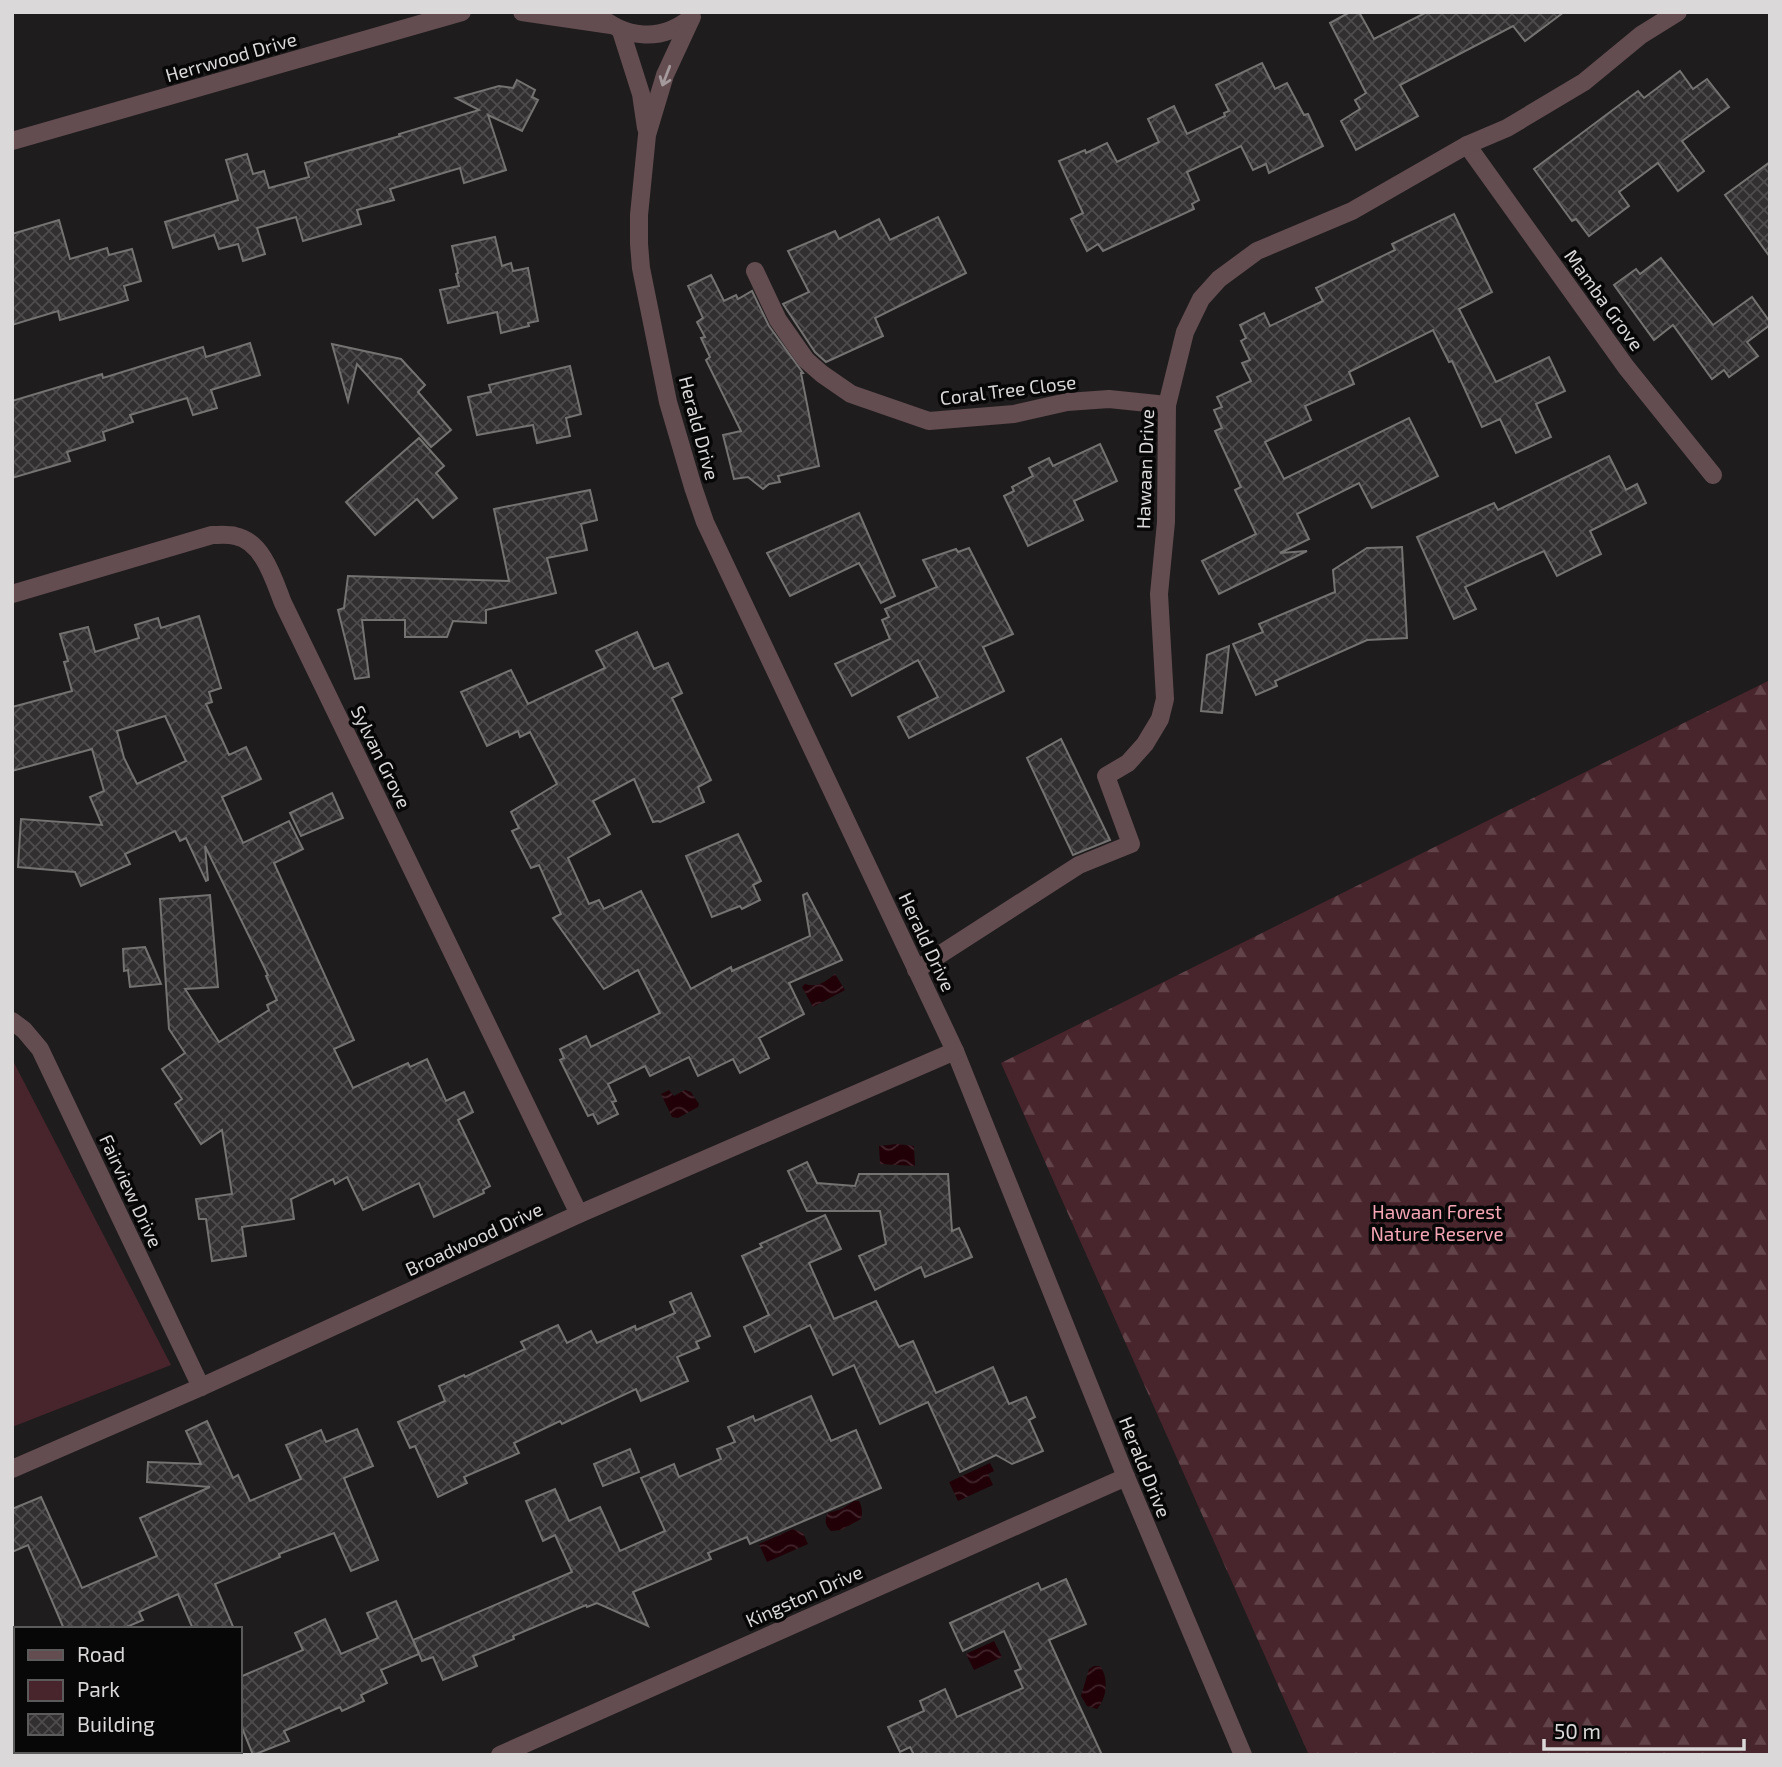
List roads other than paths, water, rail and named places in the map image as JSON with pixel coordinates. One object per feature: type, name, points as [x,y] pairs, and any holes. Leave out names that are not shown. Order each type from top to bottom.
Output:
[{"type":"street","name":"Herrwood Drive","points":[[12,141],[462,12]]},
{"type":"street","points":[[522,12],[616,28],[637,35],[656,35],[675,29],[694,16]]},
{"type":"street","points":[[595,12],[616,28]]},
{"type":"street","name":"Hawaan Drive","points":[[916,971],[1079,865],[1131,844],[1106,776],[1128,763],[1145,744],[1160,719],[1165,699],[1158,594],[1166,522],[1167,405],[1185,332],[1200,299],[1219,279],[1257,251],[1352,211],[1467,145],[1507,128],[1584,82],[1641,35],[1678,12]]},
{"type":"street","name":"Herald Drive","points":[[646,135],[666,75],[694,16]]},
{"type":"street","name":"Herald Drive","points":[[616,28],[641,94],[646,135],[639,215],[641,268],[668,402],[705,522],[955,1051],[1126,1477],[1243,1755]]},
{"type":"street","name":"Mamba Grove","points":[[1467,145],[1626,367],[1713,475]]},
{"type":"street","name":"Coral Tree Close","points":[[755,271],[785,331],[806,360],[822,374],[850,394],[929,421],[1014,414],[1067,402],[1109,399],[1167,405]]},
{"type":"street","name":"Sylvan Grove","points":[[12,594],[212,535],[234,535],[245,539],[254,548],[268,566],[283,603],[579,1214]]},
{"type":"street","name":"Fairview Drive","points":[[12,1021],[24,1030],[40,1049],[201,1387]]},
{"type":"street","name":"Broadwood Drive","points":[[12,1469],[201,1387],[579,1214],[955,1051]]},
{"type":"street","name":"Kingston Drive","points":[[500,1755],[1126,1477]]},
{"type":"water","points":[[835,974],[845,990],[813,1007],[802,987],[805,984],[821,984]]},
{"type":"water","points":[[669,1090],[674,1096],[685,1090],[691,1092],[699,1104],[698,1107],[678,1118],[672,1117],[661,1094]]},
{"type":"water","points":[[879,1146],[914,1146],[915,1166],[880,1164]]},
{"type":"water","points":[[990,1463],[994,1471],[988,1474],[993,1485],[958,1501],[949,1482]]},
{"type":"water","points":[[854,1501],[860,1503],[861,1519],[841,1530],[831,1531],[826,1523],[828,1513],[842,1509]]},
{"type":"water","points":[[793,1529],[803,1533],[808,1544],[767,1562],[759,1544]]},
{"type":"water","points":[[994,1641],[1002,1657],[974,1670],[966,1654]]},
{"type":"water","points":[[1100,1666],[1106,1682],[1103,1699],[1097,1709],[1087,1706],[1081,1696],[1089,1669]]},
{"type":"park label","name":"Hawaan Forest Nature Reserve","points":[[1437,1223]]}]
